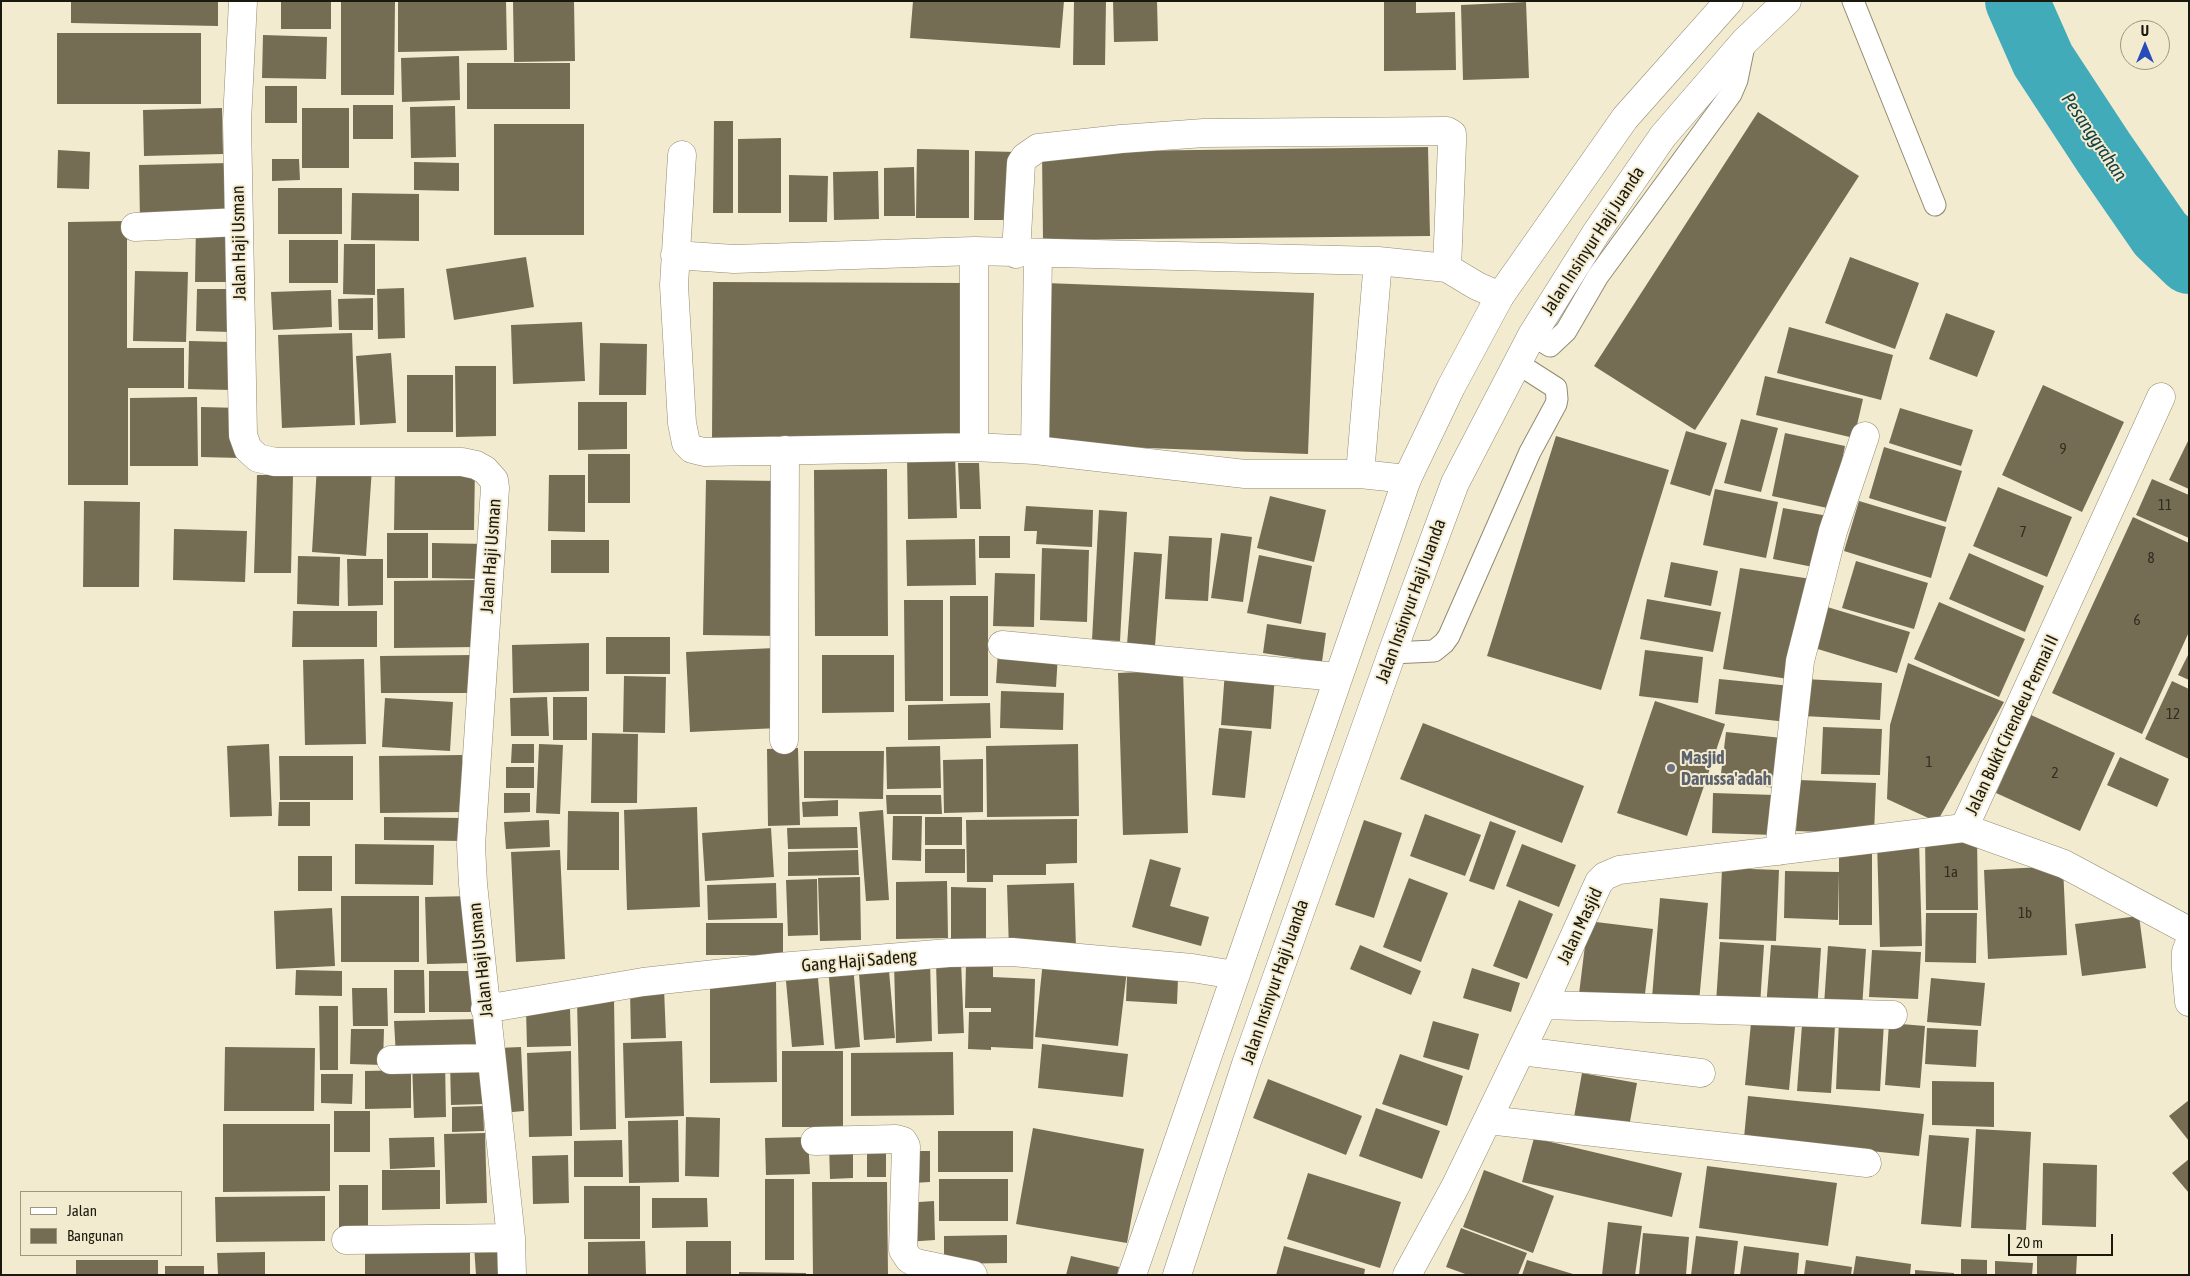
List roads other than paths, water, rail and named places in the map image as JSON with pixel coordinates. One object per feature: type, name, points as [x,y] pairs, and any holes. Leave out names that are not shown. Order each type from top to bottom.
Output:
[{"type":"main road","name":"Jalan Haji Usman","points":[[243,1],[237,121],[243,435],[245,443],[252,454],[265,461],[462,462],[476,465],[486,470],[494,480],[495,500],[471,845],[510,1238],[512,1275]]},
{"type":"main road","points":[[1132,1275],[1337,677],[1407,479],[1451,387],[1500,296],[1625,118],[1729,1]]},
{"type":"main road","name":"Jalan Insinyur Haji Juanda","points":[[1177,1275],[1246,1064],[1392,653],[1455,483],[1532,335],[1596,233],[1663,136],[1746,41],[1787,1]]},
{"type":"main road","points":[[1036,450],[1022,163],[1025,157],[1038,148],[1204,133],[1446,131],[1452,134],[1452,143],[1446,268]]},
{"type":"main road","points":[[682,155],[674,285],[682,423],[686,443],[692,449],[704,452],[974,447],[1036,450],[1245,474],[1360,474],[1407,479]]},
{"type":"main road","points":[[134,227],[239,222]]},
{"type":"main road","points":[[675,255],[734,259],[974,251],[1027,254],[1378,261],[1446,268],[1500,296]]},
{"type":"main road","points":[[974,251],[974,447]]},
{"type":"main road","points":[[1360,474],[1378,261]]},
{"type":"main road","name":"Jalan Bukit Cirendeu Permai II","points":[[2161,397],[1964,828],[2064,864],[2189,931]]},
{"type":"main road","points":[[1779,851],[1800,661],[1833,531],[1865,436]]},
{"type":"main road","points":[[784,740],[785,450]]},
{"type":"main road","points":[[1002,645],[1337,677]]},
{"type":"main road","name":"Jalan Masjid","points":[[1407,1275],[1455,1187],[1543,1005],[1599,882],[1605,876],[1619,870],[1964,828]]},
{"type":"main road","points":[[2189,944],[2186,952],[2189,1002]]},
{"type":"main road","name":"Gang Haji Sadeng","points":[[486,1009],[643,982],[779,967],[949,953],[1012,952],[1192,968],[1235,975]]},
{"type":"main road","points":[[1543,1005],[1893,1015]]},
{"type":"main road","points":[[1521,1051],[1700,1073]]},
{"type":"main road","points":[[391,1060],[491,1058]]},
{"type":"main road","points":[[1488,1120],[1868,1163]]},
{"type":"main road","points":[[815,1141],[896,1139],[903,1141],[906,1146],[903,1250],[916,1263],[973,1275]]},
{"type":"main road","points":[[346,1240],[510,1238]]},
{"type":"lane","points":[[1853,1],[1935,205]]},
{"type":"lane","points":[[1392,653],[1434,651],[1444,644],[1526,460],[1556,404],[1558,396],[1556,388],[1517,363]]},
{"type":"waterway","name":"Pesanggrahan","points":[[2017,1],[2043,60],[2104,153],[2160,234],[2189,262]]},
{"type":"place","name":"Masjid Darussa'adah","points":[[1671,768]]}]
